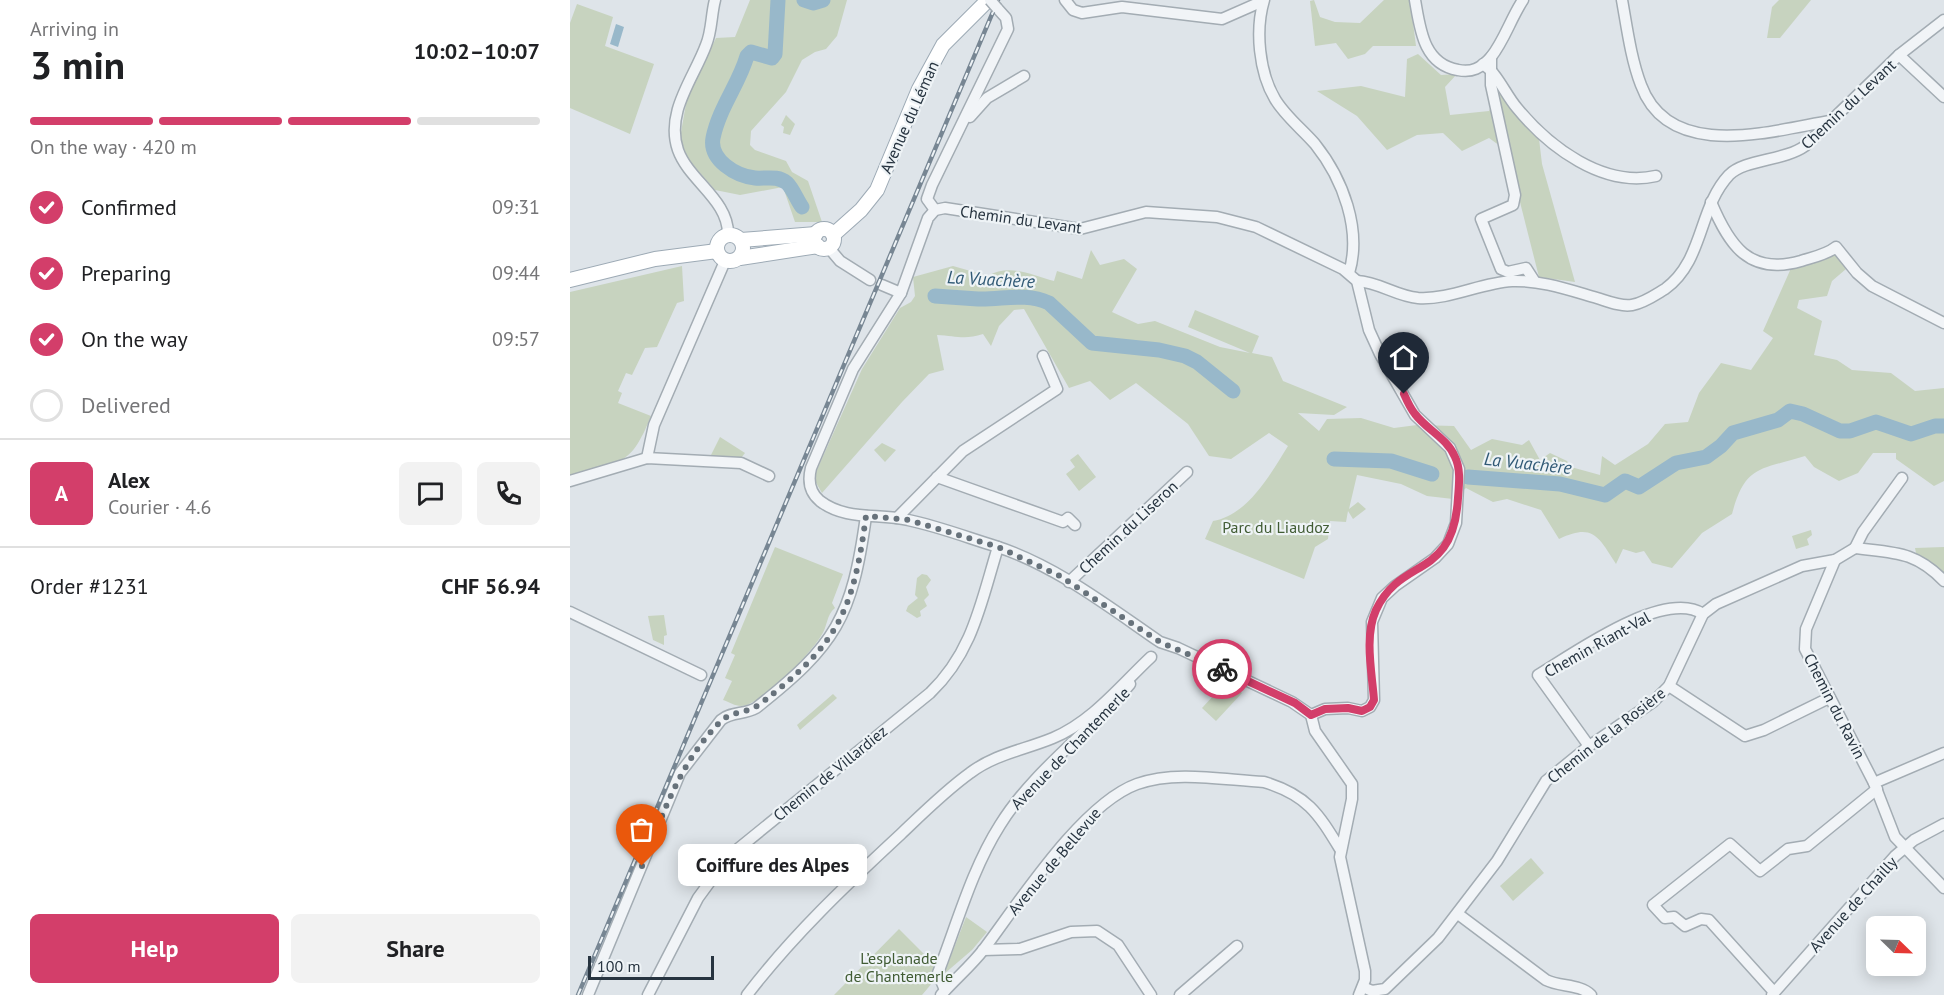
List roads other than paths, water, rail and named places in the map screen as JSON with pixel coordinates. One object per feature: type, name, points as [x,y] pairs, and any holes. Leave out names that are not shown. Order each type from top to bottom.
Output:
[{"type":"main road","name":"Avenue du Léman","points":[[824,241],[873,197],[919,89],[938,54],[955,30],[989,0]]},
{"type":"main road","points":[[721,256],[719,242],[735,238],[824,241]]},
{"type":"main road","points":[[735,238],[744,247],[740,258]]},
{"type":"main road","points":[[570,280],[655,259],[721,256],[734,261],[824,241]]},
{"type":"street","points":[[716,0],[706,47],[684,91],[675,128],[682,158],[728,222],[735,238]]},
{"type":"street","points":[[989,0],[1006,18],[1008,29],[948,149],[927,199],[933,212],[922,230],[901,293],[854,369],[811,468],[809,478],[813,493],[820,501],[850,515],[897,518],[998,547],[1049,570],[1160,642],[1178,648],[1295,703],[1311,715],[1315,731],[1352,784],[1352,799],[1340,849],[1365,971],[1366,992]]},
{"type":"street","points":[[1065,0],[1074,10],[1082,13],[1122,7],[1222,19],[1264,1]]},
{"type":"street","points":[[1415,0],[1422,38],[1432,56],[1441,64],[1458,70],[1470,71],[1488,64]]},
{"type":"street","points":[[1523,0],[1488,64],[1515,195],[1513,205],[1481,219],[1501,269],[1508,272],[1526,268],[1534,282]]},
{"type":"street","points":[[1622,0],[1641,86],[1658,112],[1677,126],[1706,136],[1729,136],[1830,122]]},
{"type":"street","points":[[1264,1],[1260,27],[1265,75],[1277,102],[1315,144],[1338,179],[1355,248],[1353,277],[1369,330],[1415,415],[1442,438],[1456,458],[1459,487],[1456,523],[1442,552],[1395,586],[1382,598],[1376,610],[1370,639],[1374,700],[1370,707],[1362,711],[1348,708],[1325,709],[1311,715]]},
{"type":"street","name":"Chemin du Levant","points":[[933,212],[945,208],[1080,230],[1146,212],[1216,217],[1256,227],[1353,277],[1373,282],[1403,296],[1432,299],[1510,281],[1534,282],[1628,305],[1649,299],[1684,271],[1694,253],[1711,202],[1730,174],[1744,167],[1798,151],[1821,133],[1899,55],[1944,20]]},
{"type":"street","points":[[1899,55],[1944,97]]},
{"type":"street","points":[[1488,64],[1516,107],[1544,137],[1570,156],[1597,169],[1629,178],[1656,176]]},
{"type":"street","points":[[948,149],[960,136],[974,110],[987,98],[1024,76]]},
{"type":"street","points":[[1711,202],[1726,236],[1737,249],[1754,261],[1774,265],[1795,262],[1829,253],[1836,247],[1857,273],[1872,285],[1944,323]]},
{"type":"street","points":[[824,241],[840,261],[870,280]]},
{"type":"street","points":[[647,458],[654,425],[721,256]]},
{"type":"street","points":[[882,285],[901,293]]},
{"type":"street","points":[[897,518],[976,441],[1058,389],[1043,356]]},
{"type":"street","points":[[570,481],[647,458],[741,463],[770,476]]},
{"type":"street","name":"Chemin du Liseron","points":[[1069,582],[1187,472]]},
{"type":"street","points":[[937,477],[1063,522],[1068,518],[1075,525]]},
{"type":"street","points":[[1703,614],[1716,604],[1802,566],[1835,560],[1855,548],[1863,532],[1902,478]]},
{"type":"street","points":[[588,995],[680,773],[721,720],[730,713],[756,708],[789,682],[829,640],[842,619],[851,592],[866,516]]},
{"type":"street","name":"Chemin de Villardiez","points":[[648,995],[698,898],[728,857],[930,693],[958,662],[969,640],[998,547]]},
{"type":"street","points":[[1855,548],[1914,558],[1924,562],[1944,581]]},
{"type":"street","name":"Chemin du Ravin","points":[[1835,560],[1806,629],[1805,649],[1875,786],[1895,837],[1944,888]]},
{"type":"street","name":"Chemin Riant-Val","points":[[1589,746],[1538,675],[1649,613],[1680,606],[1703,614]]},
{"type":"street","points":[[570,612],[700,675]]},
{"type":"street","name":"Chemin de la Rosière","points":[[1366,992],[1385,989],[1438,938],[1500,855],[1545,781],[1589,746],[1653,702],[1668,686],[1703,614]]},
{"type":"street","name":"Avenue de Chantemerle","points":[[943,993],[938,973],[976,874],[999,826],[1037,778],[1115,702],[1160,642]]},
{"type":"street","points":[[747,995],[817,915],[946,792],[970,773],[996,758],[1053,738],[1076,726],[1096,710],[1150,657]]},
{"type":"street","points":[[1668,686],[1745,736],[1764,730],[1829,698]]},
{"type":"street","points":[[1773,993],[1709,920],[1701,919],[1685,926],[1674,917],[1665,918],[1653,905],[1730,844],[1760,871],[1788,849],[1807,846],[1875,786],[1944,753]]},
{"type":"street","name":"Avenue de Bellevue","points":[[943,993],[983,950],[1086,818],[1119,792],[1138,783],[1173,777],[1264,782],[1278,786],[1311,806],[1340,849]]},
{"type":"street","name":"Avenue de Chailly","points":[[1773,993],[1905,848],[1944,824]]},
{"type":"street","points":[[1458,914],[1546,980],[1556,985],[1585,990],[1590,995]]},
{"type":"street","points":[[983,950],[1020,949],[1071,932],[1097,931],[1118,945],[1151,995]]},
{"type":"street","points":[[1180,995],[1237,946]]},
{"type":"water","points":[[616,24],[624,27],[618,47],[610,44]]},
{"type":"waterway","name":"La Vuachère","points":[[778,0],[775,54],[772,58],[751,52],[747,56],[720,116],[713,138],[713,146],[720,160],[732,170],[748,177],[775,178],[787,183],[802,207]]},
{"type":"waterway","name":"La Vuachère","points":[[804,0],[813,3],[823,0]]},
{"type":"waterway","name":"La Vuachère","points":[[935,296],[978,299],[1022,297],[1040,300],[1049,303],[1092,343],[1159,350],[1185,356],[1197,362],[1233,391]]},
{"type":"waterway","name":"La Vuachère","points":[[1468,477],[1560,484],[1605,495],[1625,481],[1639,487],[1676,463],[1706,457],[1733,433],[1778,420],[1790,411],[1803,414],[1840,431],[1850,431],[1876,422],[1911,434],[1935,426],[1944,426]]},
{"type":"waterway","name":"La Vuachère","points":[[1334,459],[1391,461],[1432,474]]},
{"type":"railway","points":[[578,995],[998,0]]},
{"type":"place","name":"Coiffure des Alpes","points":[[642,866]]},
{"type":"park label","name":"Parc du Liaudoz","points":[[1276,527]]},
{"type":"park label","name":"L’esplanade de Chantemerle","points":[[899,967]]}]
